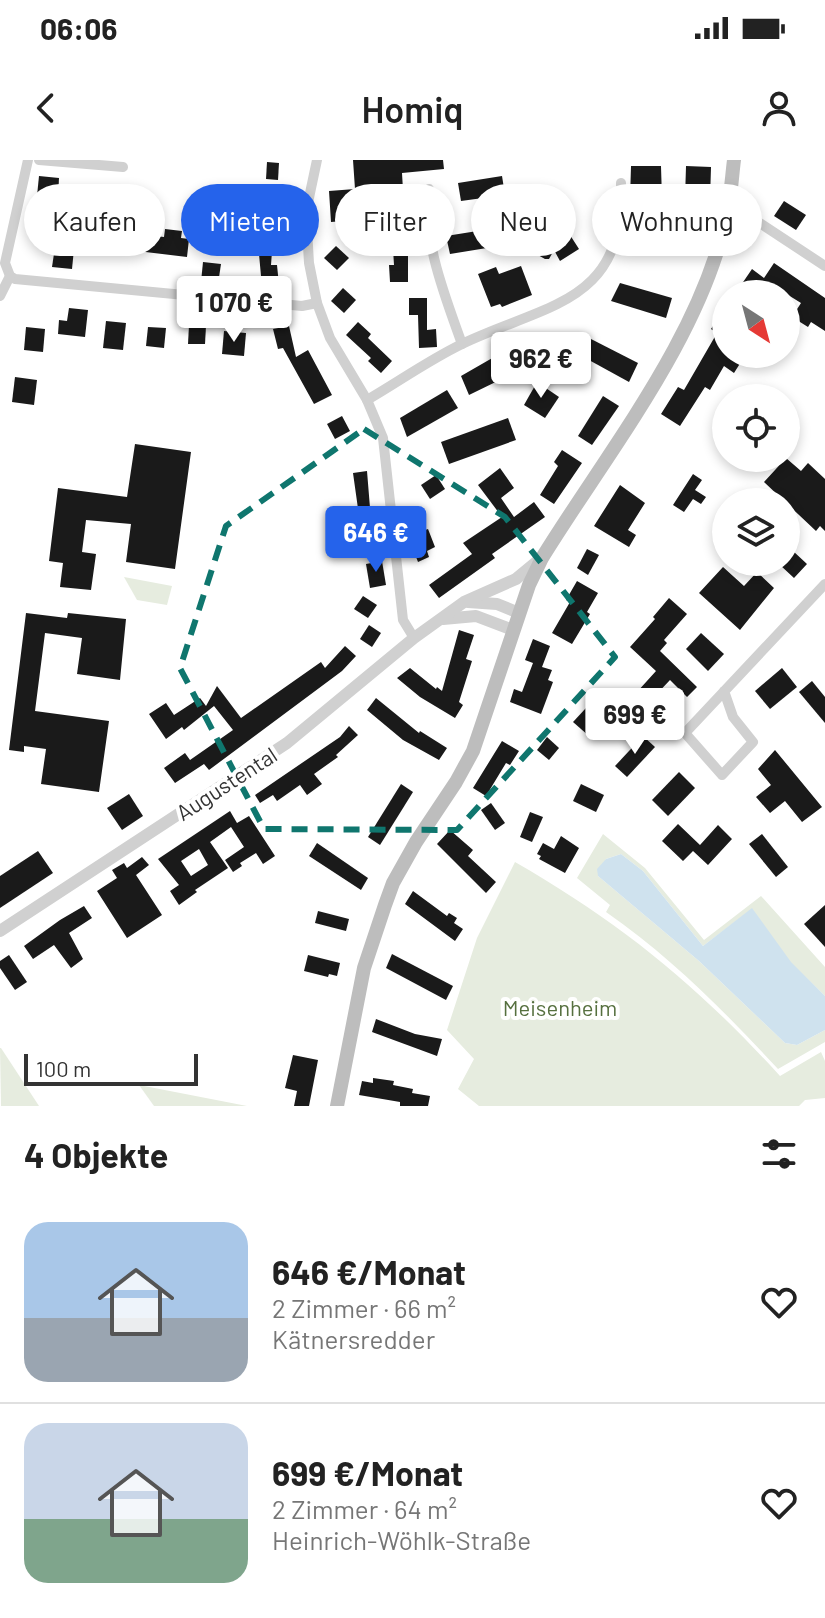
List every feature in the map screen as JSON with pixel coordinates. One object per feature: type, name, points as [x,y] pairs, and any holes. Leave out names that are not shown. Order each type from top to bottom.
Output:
[{"type":"main road","points":[[731,184],[734,160]]},
{"type":"main road","points":[[337,1106],[364,968],[393,883],[473,751],[519,613],[542,558],[676,347],[705,286],[714,256]]},
{"type":"street","points":[[28,160],[5,263],[10,276],[15,279],[302,306],[317,303]]},
{"type":"street","points":[[39,160],[123,167]]},
{"type":"street","points":[[317,160],[306,212],[309,263],[317,303],[339,356],[367,400],[383,438],[403,620],[414,638]]},
{"type":"street","points":[[367,400],[462,344],[551,309],[587,285],[601,271],[611,251],[618,228],[621,183]]},
{"type":"street","points":[[762,225],[825,266]]},
{"type":"street","points":[[434,256],[462,344]]},
{"type":"street","points":[[0,296],[10,276]]},
{"type":"street","name":"Augustental","points":[[0,931],[287,743],[414,638],[464,602],[516,579],[542,558]]},
{"type":"street","points":[[724,691],[733,717],[753,742],[722,775],[685,733],[724,691],[825,584]]},
{"type":"street","points":[[464,602],[497,604],[519,613]]},
{"type":"street","points":[[440,619],[476,616],[513,630]]},
{"type":"highlighted area","points":[[364,429],[505,517],[615,657],[457,830],[264,829],[180,668],[226,526]]},
{"type":"green space","points":[[124,577],[172,586],[167,605],[137,600]]},
{"type":"green space","points":[[603,834],[645,868],[704,940],[761,896],[825,967],[825,996],[790,962],[752,909],[703,946],[643,871],[621,854],[606,859],[598,876],[699,961],[785,1043],[797,1045],[825,1030],[825,1042],[778,1069],[696,986],[606,912],[610,905],[577,878]]},
{"type":"green space","name":"Meisenheim","points":[[515,862],[589,908],[656,958],[688,984],[780,1076],[821,1052],[825,1061],[825,1098],[805,1100],[799,1106],[479,1106],[458,1089],[474,1059],[447,1030],[477,938]]},
{"type":"green space","points":[[1,1048],[39,1106],[1,1106]]},
{"type":"green space","points":[[139,1085],[247,1106],[154,1106]]},
{"type":"water","points":[[621,854],[643,871],[703,946],[752,908],[791,962],[825,996],[825,1030],[797,1045],[785,1043],[699,961],[598,876],[597,869],[606,859]]},
{"type":"building","points":[[353,160],[443,160],[444,169],[402,173],[403,184],[355,184]]},
{"type":"building","points":[[267,162],[279,163],[278,180],[266,179]]},
{"type":"building","points":[[631,166],[661,166],[662,184],[630,184]]},
{"type":"building","points":[[686,166],[711,167],[710,184],[685,184]]},
{"type":"building","points":[[39,176],[59,178],[59,184],[38,184]]},
{"type":"building","points":[[502,176],[503,184],[471,184],[471,200],[461,201],[458,183]]},
{"type":"building","points":[[329,191],[335,191],[335,222],[331,222]]},
{"type":"building","points":[[784,201],[806,215],[796,230],[774,216]]},
{"type":"building","points":[[165,229],[181,231],[181,256],[187,257],[165,254]]},
{"type":"building","points":[[471,232],[471,251],[455,253],[455,235]]},
{"type":"building","points":[[335,247],[335,256],[349,258],[337,270],[324,258]]},
{"type":"building","points":[[54,256],[73,256],[72,269],[52,267]]},
{"type":"building","points":[[259,256],[272,256],[271,265],[277,265],[279,285],[262,287]]},
{"type":"building","points":[[393,256],[408,256],[408,282],[390,282],[389,265],[394,265]]},
{"type":"building","points":[[203,262],[221,264],[218,284],[201,282]]},
{"type":"building","points":[[774,263],[799,280],[745,280],[752,269],[764,278]]},
{"type":"building","points":[[521,266],[532,295],[502,307],[500,304],[491,307],[478,274],[496,267],[499,274]]},
{"type":"building","points":[[800,281],[825,298],[825,331],[811,322],[808,327],[800,322]]},
{"type":"building","points":[[620,283],[672,298],[666,318],[611,301]]},
{"type":"building","points":[[343,288],[356,300],[344,313],[331,301]]},
{"type":"building","points":[[409,298],[427,298],[427,330],[436,329],[437,347],[419,348],[418,315],[409,315]]},
{"type":"building","points":[[69,308],[88,310],[85,337],[58,334],[59,320],[67,321]]},
{"type":"building","points":[[106,321],[126,323],[123,350],[103,348]]},
{"type":"building","points":[[358,322],[371,334],[368,338],[392,361],[381,373],[368,361],[371,358],[346,335]]},
{"type":"building","points":[[189,325],[206,326],[205,344],[188,344]]},
{"type":"building","points":[[289,326],[296,357],[308,350],[332,395],[314,404],[283,348],[278,349],[273,329]]},
{"type":"building","points":[[26,327],[45,329],[43,352],[24,350]]},
{"type":"building","points":[[148,327],[166,328],[164,348],[146,346]]},
{"type":"building","points":[[224,331],[246,333],[244,356],[222,354]]},
{"type":"building","points":[[591,339],[638,363],[629,382],[578,354]]},
{"type":"building","points":[[712,342],[712,368],[723,368],[710,390],[705,387],[680,426],[661,414],[678,387],[684,390]]},
{"type":"building","points":[[508,349],[519,366],[508,372],[510,375],[469,395],[461,376]]},
{"type":"building","points":[[15,377],[37,380],[34,405],[12,402]]},
{"type":"building","points":[[537,382],[559,397],[545,418],[524,405]]},
{"type":"building","points":[[447,390],[458,408],[407,437],[400,418]]},
{"type":"building","points":[[603,396],[619,406],[592,445],[578,436]]},
{"type":"building","points":[[342,416],[350,431],[335,439],[327,424]]},
{"type":"building","points":[[508,418],[516,440],[449,464],[441,442]]},
{"type":"building","points":[[135,444],[191,452],[175,569],[126,562],[131,524],[86,520],[82,552],[96,554],[91,590],[60,587],[63,563],[49,561],[58,488],[127,497]]},
{"type":"building","points":[[562,450],[582,463],[554,504],[540,495],[558,466],[554,462]]},
{"type":"building","points":[[808,463],[825,479],[825,531],[820,526],[816,531],[800,516],[800,488],[770,488],[764,482],[773,472],[800,472]]},
{"type":"building","points":[[500,468],[514,488],[501,498],[514,517],[534,502],[545,517],[492,554],[495,558],[439,598],[429,585],[472,554],[463,543],[502,517],[478,485]]},
{"type":"building","points":[[367,471],[371,520],[378,519],[381,544],[349,550],[348,530],[361,530],[353,473]]},
{"type":"building","points":[[693,474],[702,480],[695,490],[706,497],[701,504],[693,499],[684,512],[673,505]]},
{"type":"building","points":[[436,475],[445,489],[430,499],[421,485]]},
{"type":"building","points":[[620,485],[645,503],[628,530],[636,535],[629,547],[594,526]]},
{"type":"building","points":[[428,529],[435,547],[427,551],[429,557],[418,562],[408,536]]},
{"type":"building","points":[[587,549],[599,555],[588,575],[577,568]]},
{"type":"building","points":[[800,558],[807,564],[800,572]]},
{"type":"building","points":[[382,561],[386,585],[370,588],[366,564]]},
{"type":"building","points":[[715,576],[733,576],[744,586],[753,576],[761,576],[774,588],[740,630],[699,593]]},
{"type":"building","points":[[577,581],[598,593],[587,612],[590,614],[572,644],[552,633],[570,602],[566,600]]},
{"type":"building","points":[[363,596],[377,605],[368,618],[354,609]]},
{"type":"building","points":[[669,598],[687,614],[664,640],[667,643],[660,651],[697,687],[687,697],[670,680],[636,716],[642,721],[635,729],[618,713],[656,671],[630,647]]},
{"type":"building","points":[[26,613],[67,618],[68,613],[126,619],[120,680],[77,674],[82,638],[45,633],[35,711],[109,721],[99,792],[41,784],[46,749],[24,746],[24,752],[9,750]]},
{"type":"building","points":[[369,625],[381,633],[372,647],[360,639]]},
{"type":"building","points":[[459,630],[474,635],[466,659],[472,661],[459,702],[463,705],[455,718],[420,697],[397,678],[410,668],[442,691]]},
{"type":"building","points":[[701,633],[724,654],[708,671],[686,649]]},
{"type":"building","points":[[533,639],[550,646],[542,667],[552,670],[548,680],[553,682],[541,714],[510,702],[514,689],[522,692],[533,663],[525,660]]},
{"type":"building","points":[[345,646],[356,656],[342,671],[209,770],[204,764],[175,783],[164,768],[185,753],[190,760],[233,730],[214,706],[184,730],[182,727],[166,739],[149,714],[166,703],[174,715],[200,698],[206,706],[217,686],[241,718],[321,662],[325,668]]},
{"type":"building","points":[[782,668],[797,687],[770,709],[755,691]]},
{"type":"building","points":[[812,681],[825,697],[825,723],[799,692]]},
{"type":"building","points":[[376,698],[419,733],[447,748],[439,760],[403,740],[367,710]]},
{"type":"building","points":[[586,708],[602,722],[589,736],[573,722]]},
{"type":"building","points":[[349,726],[358,735],[336,755],[338,757],[314,774],[322,784],[307,795],[300,785],[277,801],[273,795],[260,803],[255,795],[340,737]]},
{"type":"building","points":[[643,736],[655,747],[627,777],[615,766]]},
{"type":"building","points":[[547,737],[559,748],[549,760],[537,750]]},
{"type":"building","points":[[502,741],[519,751],[510,765],[506,763],[486,796],[473,788]]},
{"type":"building","points":[[775,750],[822,807],[802,822],[785,801],[770,813],[756,797],[771,785],[758,769]]},
{"type":"building","points":[[679,772],[695,788],[668,816],[652,800]]},
{"type":"building","points":[[401,784],[413,792],[380,845],[368,837]]},
{"type":"building","points":[[581,784],[604,795],[596,812],[573,801]]},
{"type":"building","points":[[129,794],[143,816],[122,830],[107,808]]},
{"type":"building","points":[[491,803],[505,823],[495,830],[481,810]]},
{"type":"building","points":[[230,811],[237,823],[249,816],[275,856],[263,864],[256,853],[240,863],[242,866],[233,872],[225,860],[244,847],[231,827],[210,842],[228,868],[179,905],[170,891],[179,885],[158,859]],"holes":[[[199,849],[208,865],[191,876],[181,861]]]},
{"type":"building","points":[[530,812],[543,817],[532,842],[520,837]]},
{"type":"building","points":[[678,824],[700,845],[718,825],[732,839],[708,865],[693,851],[683,861],[662,841]]},
{"type":"building","points":[[450,830],[473,850],[468,856],[496,882],[486,893],[437,844]]},
{"type":"building","points":[[762,834],[788,867],[776,877],[749,844]]},
{"type":"building","points":[[561,836],[579,848],[565,873],[539,859],[541,856],[537,854],[543,843],[554,849]]},
{"type":"building","points":[[317,843],[368,878],[361,890],[309,856]]},
{"type":"building","points":[[38,851],[53,873],[0,908],[0,876]]},
{"type":"building","points":[[142,857],[149,865],[136,875],[162,915],[127,938],[97,891],[117,878],[112,870],[124,863],[127,868]]},
{"type":"building","points":[[413,891],[447,916],[449,913],[457,918],[454,923],[463,929],[455,941],[405,904]]},
{"type":"building","points":[[825,905],[825,947],[804,924]]},
{"type":"building","points":[[84,906],[92,918],[69,933],[83,959],[71,968],[54,945],[33,959],[24,946]]},
{"type":"building","points":[[318,911],[349,919],[346,931],[315,923]]},
{"type":"building","points":[[392,954],[453,986],[446,1000],[386,968]]},
{"type":"building","points":[[9,955],[27,982],[15,990],[0,968],[0,961]]},
{"type":"building","points":[[308,955],[340,963],[337,976],[304,971]]},
{"type":"building","points":[[376,1019],[415,1034],[442,1039],[437,1056],[372,1032]]},
{"type":"building","points":[[293,1055],[318,1060],[309,1106],[294,1106],[297,1091],[285,1088]]},
{"type":"building","points":[[373,1078],[394,1081],[393,1085],[413,1089],[412,1093],[430,1096],[428,1106],[400,1106],[400,1102],[359,1095],[362,1081],[373,1083]]}]
